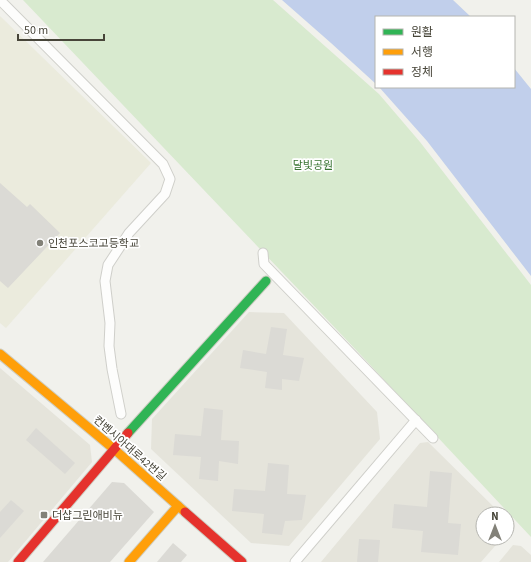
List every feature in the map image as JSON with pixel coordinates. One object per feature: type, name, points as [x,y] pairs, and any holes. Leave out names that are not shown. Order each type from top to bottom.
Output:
[{"type":"street","points":[[0,0],[163,164],[170,179],[165,194],[129,233],[108,264],[105,281],[110,323],[110,346],[112,369],[121,414]]},
{"type":"street","points":[[263,253],[264,264],[433,438]]},
{"type":"street","points":[[18,562],[114,449],[266,281]]},
{"type":"street","name":"컨벤시아대로42번길","points":[[0,354],[114,449],[242,562]]},
{"type":"street","points":[[295,562],[416,420]]},
{"type":"street","points":[[129,562],[178,506]]},
{"type":"shaded area","name":"인천포스코고등학교","points":[[0,16],[151,163],[6,328],[0,323]]},
{"type":"shaded area","points":[[249,312],[284,313],[377,412],[380,439],[289,546],[251,543],[151,449],[152,419]]},
{"type":"shaded area","points":[[0,368],[90,445],[92,462],[8,562],[0,562]]},
{"type":"shaded area","points":[[428,442],[493,506],[475,506],[475,546],[495,546],[481,562],[321,562],[420,443]]},
{"type":"shaded area","points":[[515,545],[521,546],[531,555],[531,562],[499,562],[512,546]]},
{"type":"green space","name":"달빛공원","points":[[23,0],[273,0],[379,94],[420,142],[531,285],[531,537],[515,520],[515,506],[502,506],[358,352]]},
{"type":"water","points":[[282,0],[453,0],[470,16],[375,16],[375,83]]},
{"type":"water","points":[[515,69],[531,89],[531,276],[427,141],[380,88],[515,88]]},
{"type":"building","points":[[0,183],[27,207],[30,204],[60,233],[8,288],[0,281]]},
{"type":"building","points":[[271,327],[287,329],[283,355],[304,358],[299,381],[282,379],[282,390],[265,388],[267,372],[240,368],[243,350],[266,354]]},
{"type":"building","points":[[204,408],[223,410],[221,440],[239,441],[238,464],[219,461],[218,481],[199,479],[201,457],[173,455],[175,434],[201,436]]},
{"type":"building","points":[[36,428],[75,463],[65,474],[26,440]]},
{"type":"building","points":[[268,463],[289,465],[287,494],[306,495],[302,520],[285,521],[282,535],[262,533],[264,514],[232,511],[234,489],[265,491]]},
{"type":"building","points":[[430,471],[452,473],[448,523],[461,524],[458,555],[421,552],[423,531],[392,528],[394,504],[427,507]]},
{"type":"building","points":[[112,482],[124,483],[154,512],[110,562],[43,562]]},
{"type":"building","points":[[11,500],[24,511],[0,538],[0,512]]},
{"type":"building","points":[[359,539],[380,540],[378,562],[357,562]]},
{"type":"building","points":[[173,543],[187,555],[181,562],[157,562]]},
{"type":"traffic: fast","points":[[128,433],[266,281]]},
{"type":"traffic: slow","points":[[0,354],[114,449],[185,512]]},
{"type":"traffic: slow","points":[[129,562],[178,506]]},
{"type":"traffic: jam","points":[[18,562],[128,433]]},
{"type":"traffic: jam","points":[[185,512],[242,562]]},
{"type":"place","name":"인천포스코고등학교","points":[[40,243]]},
{"type":"place","name":"더샵그린애비뉴","points":[[44,515]]}]
